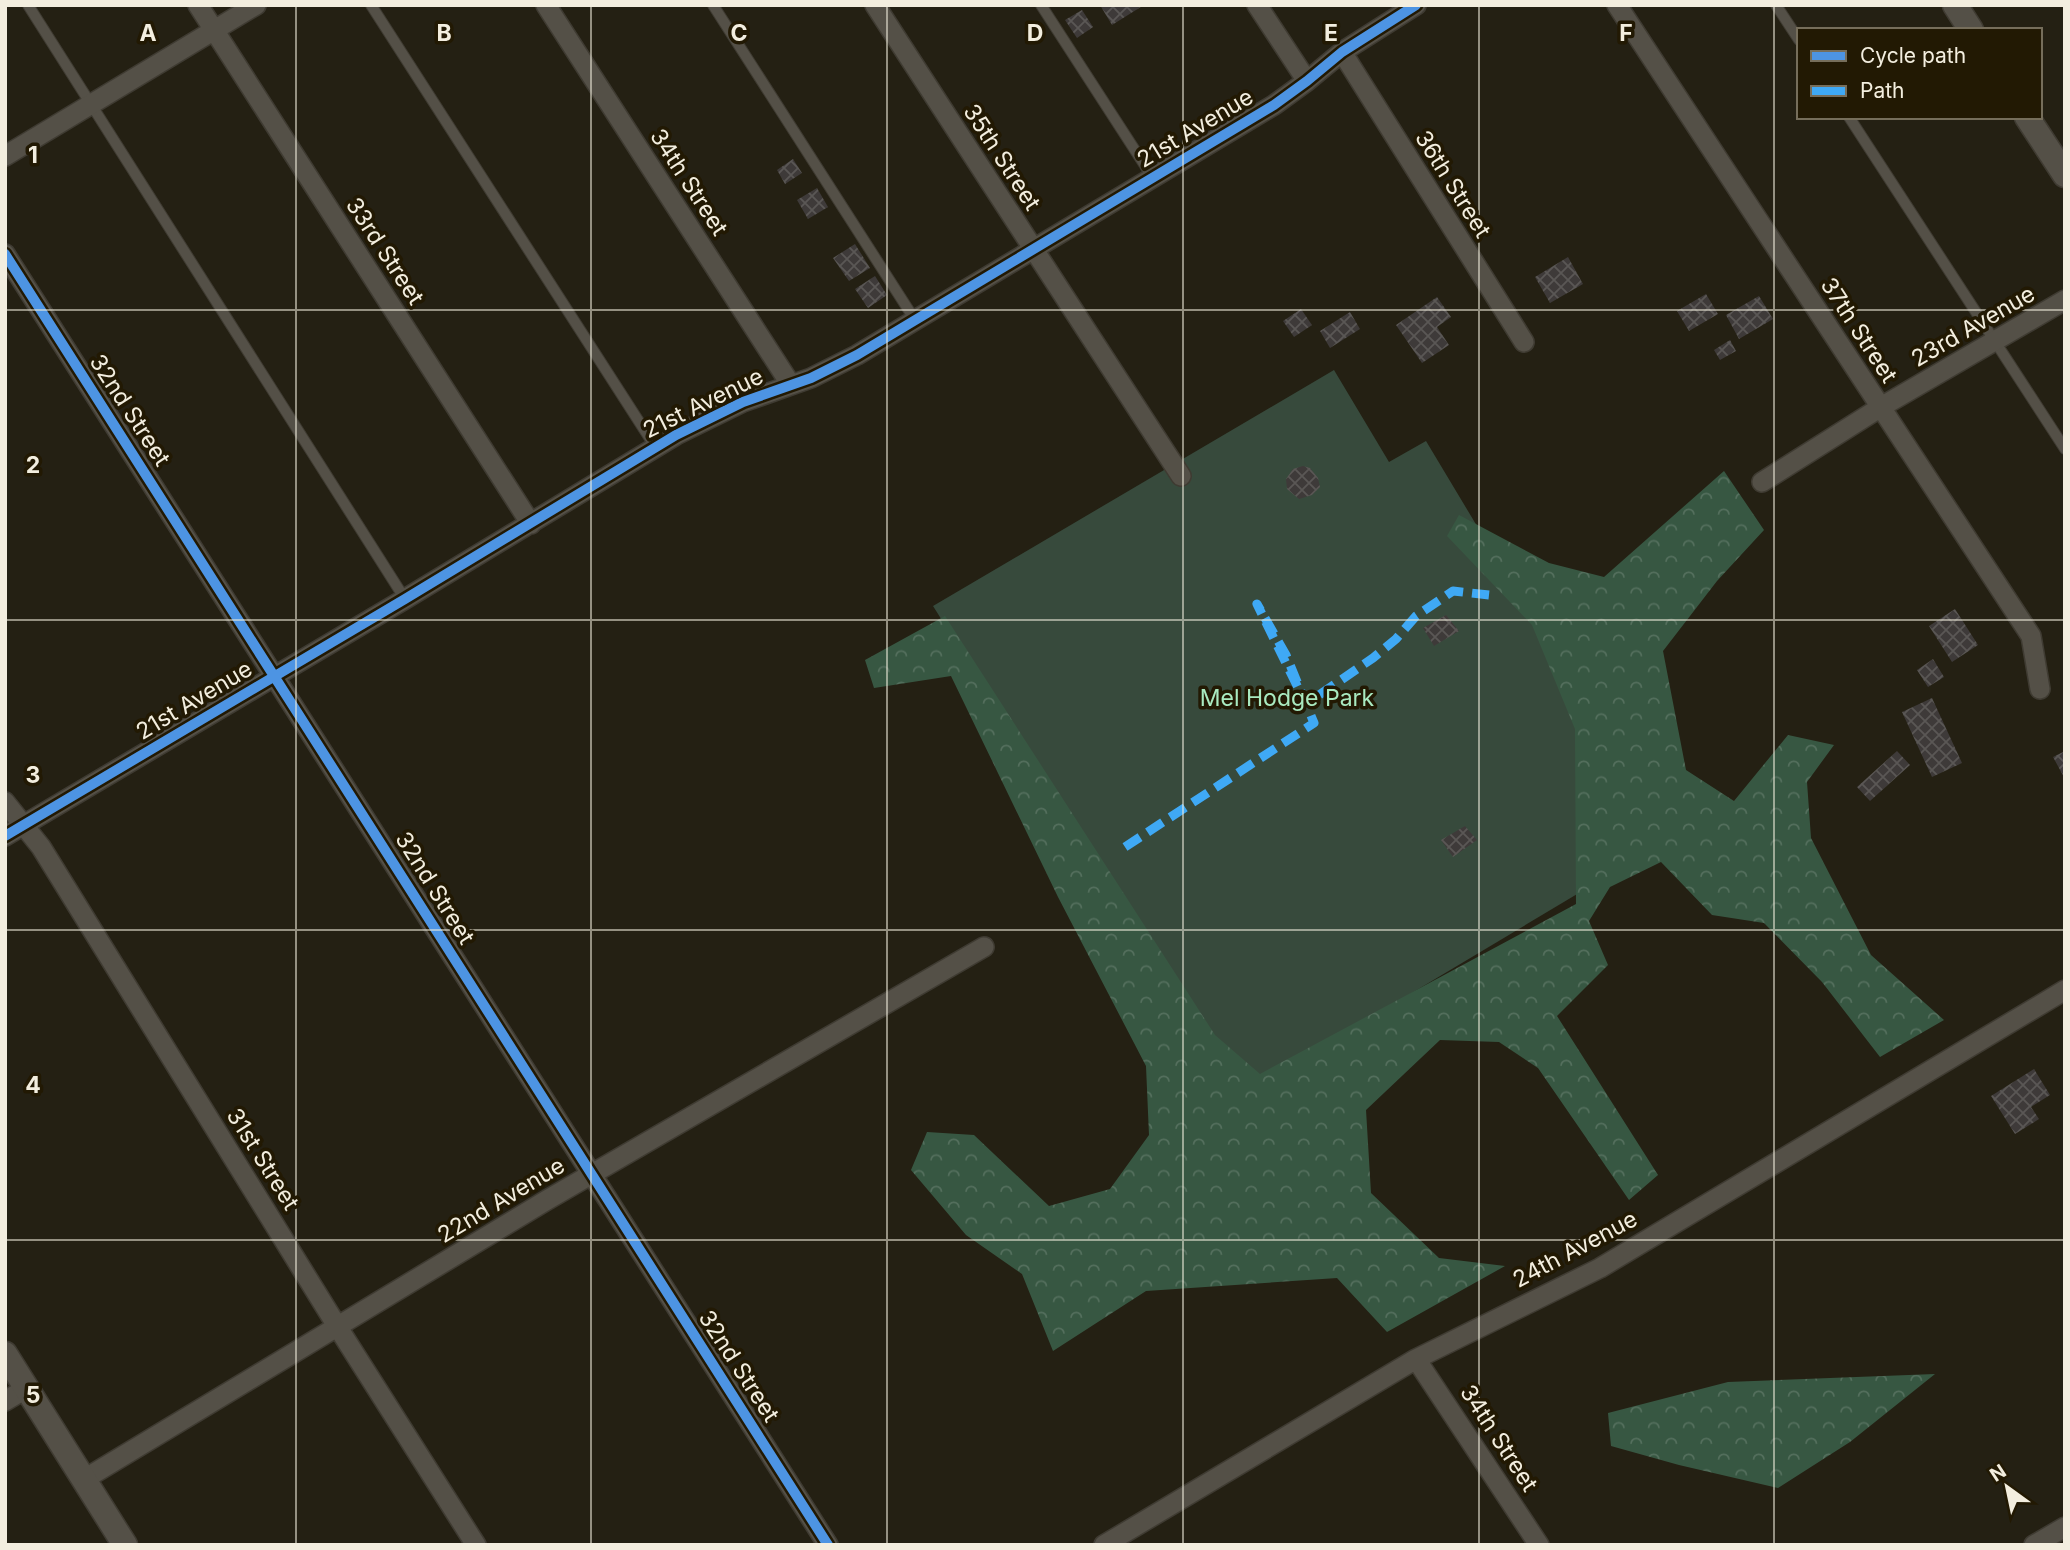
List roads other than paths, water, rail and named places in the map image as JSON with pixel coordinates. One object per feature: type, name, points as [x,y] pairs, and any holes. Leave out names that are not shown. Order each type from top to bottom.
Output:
[{"type":"street","name":"33rd Street","points":[[198,5],[531,524]]},
{"type":"street","points":[[5,156],[256,5]]},
{"type":"street","name":"34th Street","points":[[546,5],[791,385]]},
{"type":"street","name":"35th Street","points":[[875,5],[1181,476]]},
{"type":"street","points":[[1258,5],[1307,81]]},
{"type":"street","name":"21st Avenue","points":[[5,836],[676,435],[743,402],[811,378],[915,320],[1273,105],[1342,52],[1416,5]]},
{"type":"street","name":"37th Street","points":[[1617,5],[2031,636],[2040,689]]},
{"type":"street","points":[[1955,5],[1969,28]]},
{"type":"street","name":"36th Street","points":[[1342,52],[1524,342]]},
{"type":"street","points":[[2029,119],[2058,149],[2065,175]]},
{"type":"street","name":"32nd Street","points":[[5,254],[828,1545]]},
{"type":"street","name":"23rd Avenue","points":[[1762,482],[1881,407],[2065,300]]},
{"type":"street","name":"31st Street","points":[[5,802],[41,847],[475,1545]]},
{"type":"street","name":"22nd Avenue","points":[[83,1480],[591,1174],[984,947]]},
{"type":"street","name":"24th Avenue","points":[[1104,1545],[1416,1359],[1600,1268],[2065,990]]},
{"type":"street","points":[[5,1354],[125,1545]]},
{"type":"street","name":"34th Street","points":[[1416,1359],[1539,1545]]},
{"type":"street","points":[[5,1401],[27,1388]]},
{"type":"street","points":[[2034,1545],[2065,1527]]},
{"type":"lane","points":[[28,5],[405,599]]},
{"type":"lane","points":[[371,5],[656,449]]},
{"type":"lane","points":[[713,5],[915,320]]},
{"type":"lane","points":[[1041,5],[1153,179]]},
{"type":"lane","points":[[1776,5],[1797,37]]},
{"type":"lane","points":[[1850,119],[2065,449]]},
{"type":"park label","name":"Mel Hodge Park","points":[[1287,698]]}]
